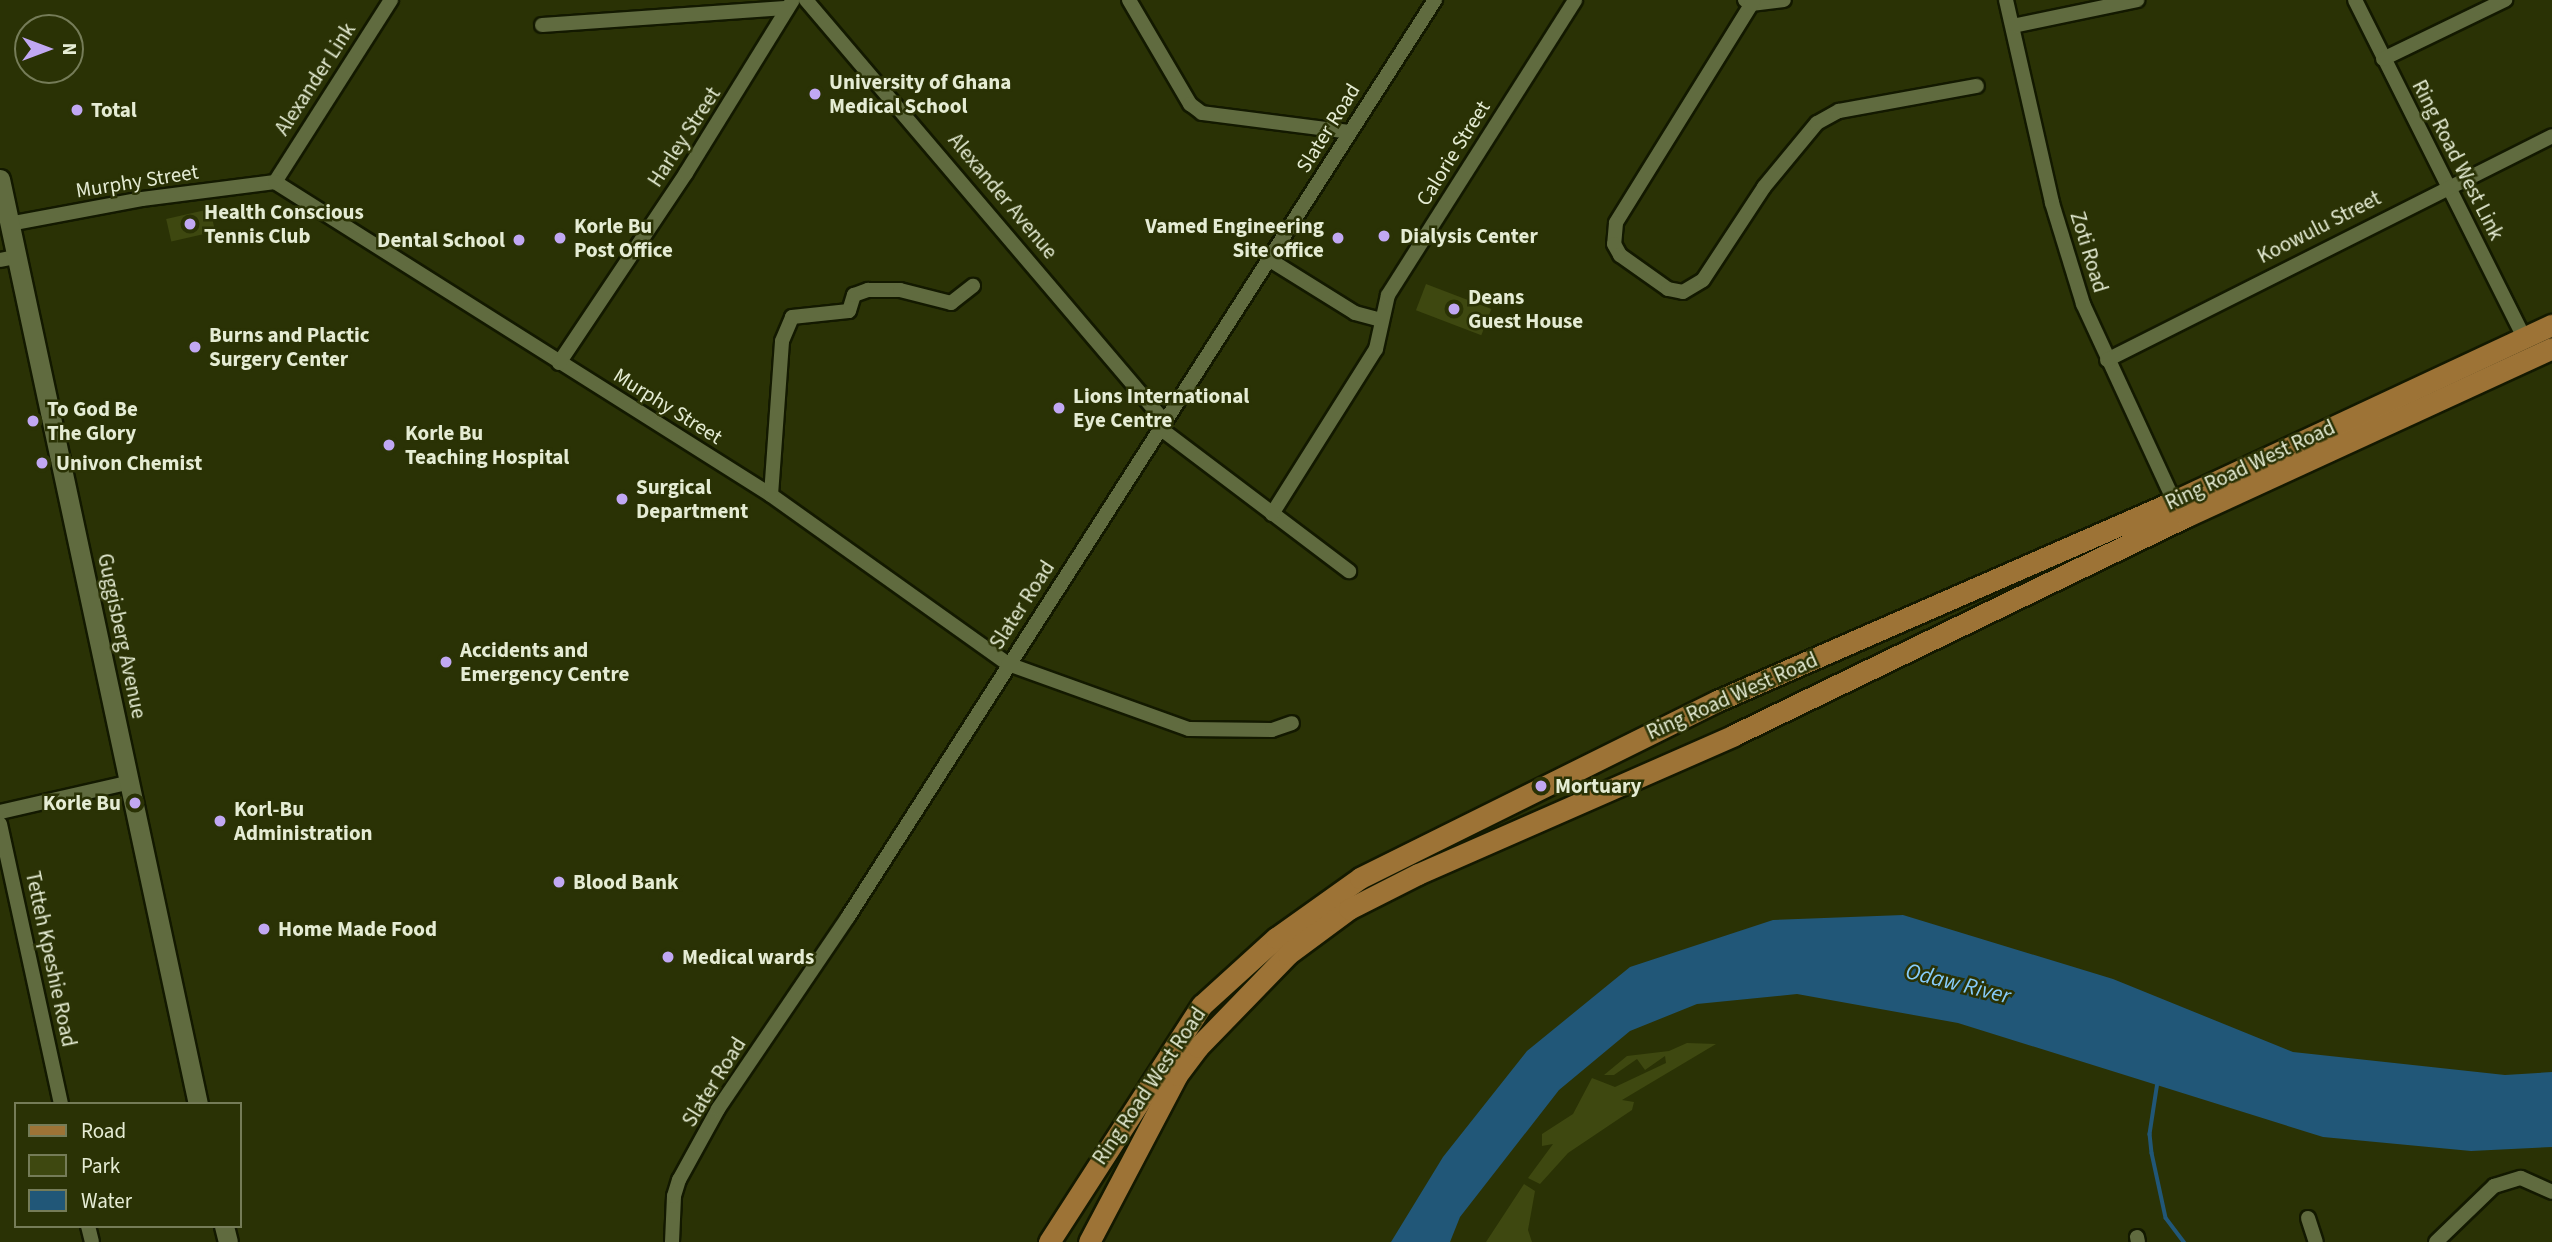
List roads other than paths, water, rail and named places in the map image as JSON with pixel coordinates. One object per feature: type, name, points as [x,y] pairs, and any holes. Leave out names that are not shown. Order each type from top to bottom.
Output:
[{"type":"main road","name":"Guggisberg Avenue","points":[[0,179],[9,224],[8,258],[131,782],[198,1102]]},
{"type":"main road","name":"Ring Road West Road","points":[[1049,1242],[1202,1005],[1276,938],[1360,878],[1717,701],[2174,501],[2552,325]]},
{"type":"main road","name":"Ring Road West Road","points":[[1089,1242],[1177,1075],[1238,1003],[1318,929],[1418,874],[1734,735],[2124,546],[2552,348]]},
{"type":"main road","points":[[1717,701],[1734,735]]},
{"type":"street","name":"Alexander Link","points":[[275,181],[391,0]]},
{"type":"street","name":"Alexander Avenue","points":[[806,0],[1163,425],[1272,514],[1349,571]]},
{"type":"street","points":[[1129,0],[1190,104],[1202,113],[1350,132]]},
{"type":"street","name":"Slater Road","points":[[672,1242],[674,1196],[679,1180],[718,1109],[848,917],[1435,0]]},
{"type":"street","name":"Calorie Street","points":[[1272,514],[1376,349],[1388,296],[1575,0]]},
{"type":"street","points":[[1784,0],[1750,1],[1616,223],[1615,244],[1620,255],[1668,289],[1683,292],[1703,280],[1764,187],[1817,123],[1839,111],[1977,86]]},
{"type":"street","name":"Zoti Road","points":[[2007,0],[2052,203],[2083,304],[2174,501]]},
{"type":"street","points":[[2014,26],[2137,0]]},
{"type":"street","name":"Ring Road West Link","points":[[2355,0],[2524,338]]},
{"type":"street","points":[[2383,59],[2505,0]]},
{"type":"street","points":[[542,25],[789,4]]},
{"type":"street","name":"Harley Street","points":[[559,363],[741,87],[789,4]]},
{"type":"street","name":"Koowulu Street","points":[[2107,360],[2448,184],[2552,136]]},
{"type":"street","name":"Murphy Street","points":[[9,224],[142,199],[275,181],[771,495],[1009,664],[1189,729],[1272,730],[1292,723]]},
{"type":"street","points":[[1270,260],[1355,313],[1381,320]]},
{"type":"street","points":[[771,495],[782,341],[792,317],[849,312],[855,295],[868,290],[900,290],[951,303],[973,286]]},
{"type":"street","points":[[0,812],[131,782]]},
{"type":"street","name":"Tetteh Kpeshie Road","points":[[0,824],[61,1102]]},
{"type":"street","points":[[2436,1242],[2494,1186],[2521,1178],[2552,1192]]},
{"type":"street","points":[[2308,1218],[2316,1242]]},
{"type":"water","name":"Odaw River","points":[[1903,915],[2113,979],[2293,1052],[2505,1075],[2552,1072],[2552,1147],[2471,1151],[2323,1137],[1958,1023],[1797,994],[1697,1004],[1630,1031],[1559,1090],[1460,1217],[1450,1242],[1391,1242],[1443,1157],[1527,1051],[1630,967],[1773,920]]},
{"type":"waterway","points":[[2158,1082],[2150,1134],[2152,1153],[2166,1218],[2184,1242]]},
{"type":"place","name":"University of Ghana Medical School","points":[[815,94]]},
{"type":"place","name":"Total","points":[[77,110]]},
{"type":"place","name":"Health Conscious Tennis Club","points":[[190,224]]},
{"type":"place","name":"Dialysis Center","points":[[1384,236]]},
{"type":"place","name":"Korle Bu Post Office","points":[[560,238]]},
{"type":"place","name":"Vamed Engineering Site office","points":[[1338,238]]},
{"type":"place","name":"Dental School","points":[[519,240]]},
{"type":"place","name":"Deans Guest House","points":[[1454,309]]},
{"type":"place","name":"Burns and Plactic Surgery Center","points":[[195,347]]},
{"type":"place","name":"Lions International Eye Centre","points":[[1059,408]]},
{"type":"place","name":"To God Be The Glory","points":[[33,421]]},
{"type":"place","name":"Korle Bu Teaching Hospital","points":[[389,445]]},
{"type":"place","name":"Univon Chemist","points":[[42,463]]},
{"type":"place","name":"Surgical Department","points":[[622,499]]},
{"type":"place","name":"Accidents and Emergency Centre","points":[[446,662]]},
{"type":"place","name":"Mortuary","points":[[1541,786]]},
{"type":"place","name":"Korle Bu","points":[[135,803]]},
{"type":"place","name":"Korl-Bu Administration","points":[[220,821]]},
{"type":"place","name":"Blood Bank","points":[[559,882]]},
{"type":"place","name":"Home Made Food","points":[[264,929]]},
{"type":"place","name":"Medical wards","points":[[668,957]]}]
